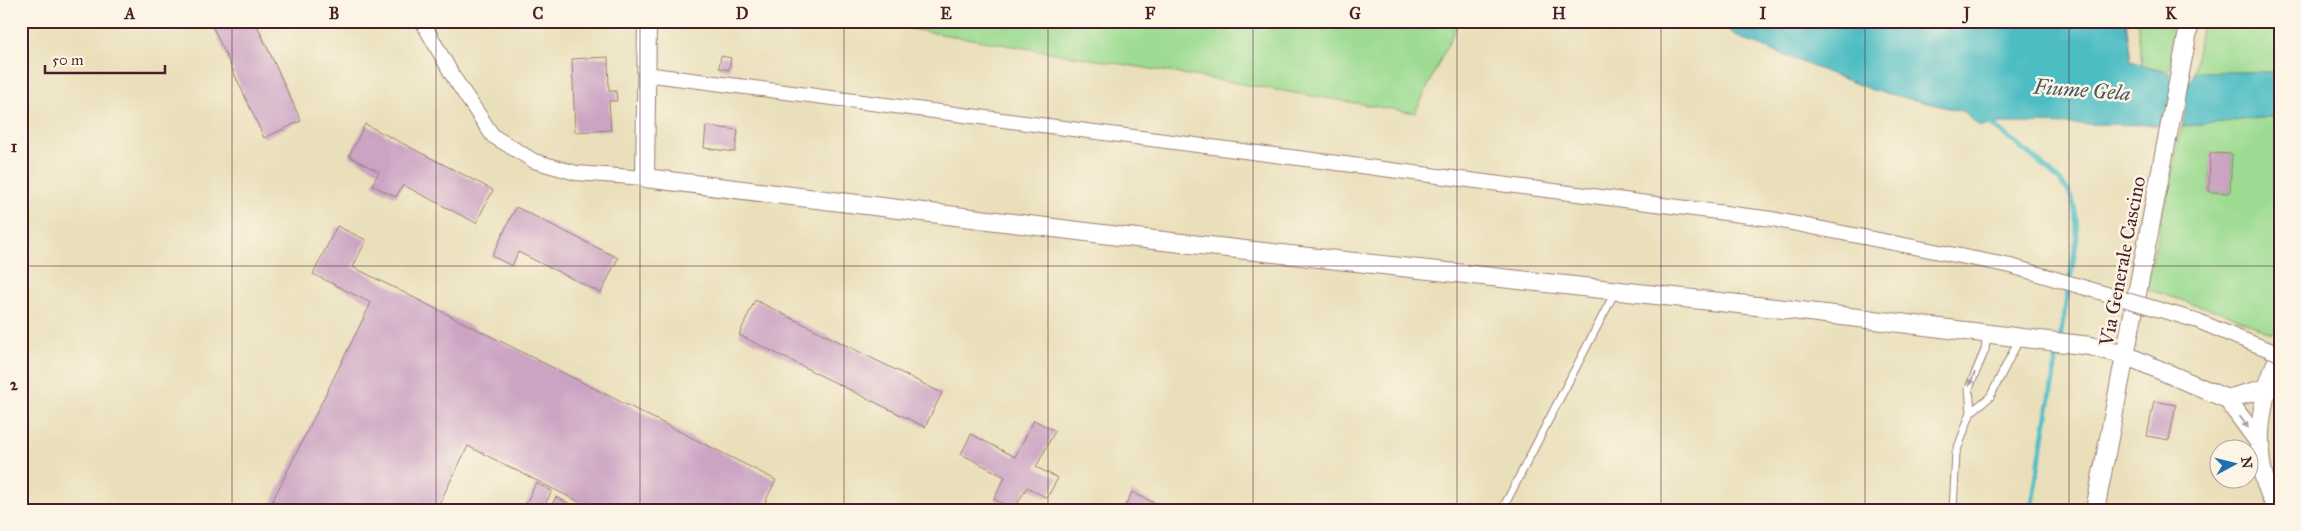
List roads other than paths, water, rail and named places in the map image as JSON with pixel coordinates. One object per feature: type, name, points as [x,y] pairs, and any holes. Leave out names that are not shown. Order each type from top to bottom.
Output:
[{"type":"street","points":[[422,21],[454,78],[493,136],[534,161],[576,173],[645,178],[1127,237],[2090,346],[2125,355],[2227,399],[2261,445]]},
{"type":"street","points":[[645,178],[647,21]]},
{"type":"street","name":"Via Generale Cascino","points":[[2095,510],[2190,21]]},
{"type":"street","points":[[645,74],[1772,219],[2011,266],[2198,322],[2280,354],[2271,373],[2263,403],[2261,445],[2265,479],[2276,510]]},
{"type":"street","points":[[2227,399],[2267,388]]},
{"type":"lane","points":[[1502,510],[1615,291]]},
{"type":"lane","points":[[1953,510],[1956,453],[1971,412],[1968,388],[1985,350],[1987,333]]},
{"type":"lane","points":[[1971,412],[1990,397],[2027,339]]},
{"type":"water","points":[[1715,21],[2126,21],[2131,61],[2171,74],[2163,125],[2003,123],[1979,127],[1965,112],[1872,90],[1740,38]]},
{"type":"water","points":[[2194,72],[2280,72],[2280,116],[2182,126]]},
{"type":"waterway","name":"Fiume Gela","points":[[2145,94],[2280,91]]},
{"type":"waterway","points":[[1992,125],[2047,169],[2066,188],[2073,201],[2075,211],[2077,238],[2031,510]]}]
